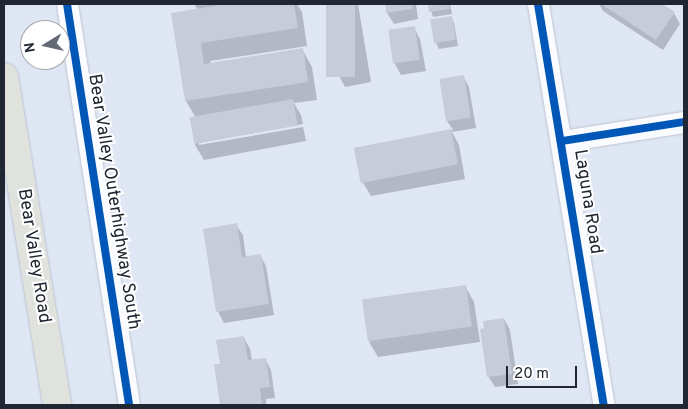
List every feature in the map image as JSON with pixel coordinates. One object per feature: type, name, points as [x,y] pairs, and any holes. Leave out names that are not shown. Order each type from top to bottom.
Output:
[{"type":"main road","name":"Bear Valley Road","points":[[4,76],[57,405]]},
{"type":"street","name":"Bear Valley Outerhighway South","points":[[67,4],[130,405]]},
{"type":"street","name":"Laguna Road","points":[[538,4],[604,405]]},
{"type":"street","points":[[562,141],[684,122]]},
{"type":"building","points":[[226,4],[294,4],[298,28],[201,43],[204,64],[303,48],[308,82],[185,101],[171,13]]},
{"type":"building","points":[[326,4],[355,4],[355,77],[326,77]]},
{"type":"building","points":[[385,4],[412,4],[413,9],[386,13]]},
{"type":"building","points":[[428,4],[449,4],[450,9],[429,12]]},
{"type":"building","points":[[601,4],[662,4],[675,12],[656,40]]},
{"type":"building","points":[[452,16],[456,40],[434,43],[430,19]]},
{"type":"building","points":[[415,26],[420,60],[393,63],[388,30]]},
{"type":"building","points":[[464,75],[471,117],[446,121],[439,79]]},
{"type":"building","points":[[293,99],[298,126],[194,144],[190,117]]},
{"type":"building","points":[[451,129],[458,164],[361,183],[354,148]]},
{"type":"building","points":[[237,223],[242,257],[261,254],[269,304],[216,312],[203,229]]},
{"type":"building","points":[[466,285],[472,327],[368,341],[362,300]]},
{"type":"building","points":[[504,318],[512,374],[487,377],[480,329],[484,328],[483,321]]},
{"type":"building","points":[[244,336],[248,360],[266,358],[270,387],[260,388],[262,405],[220,405],[214,364],[220,364],[216,340]]},
{"type":"cycle path","points":[[67,4],[129,405]]},
{"type":"cycle path","points":[[538,4],[604,405]]},
{"type":"cycle path","points":[[562,141],[684,122]]}]
